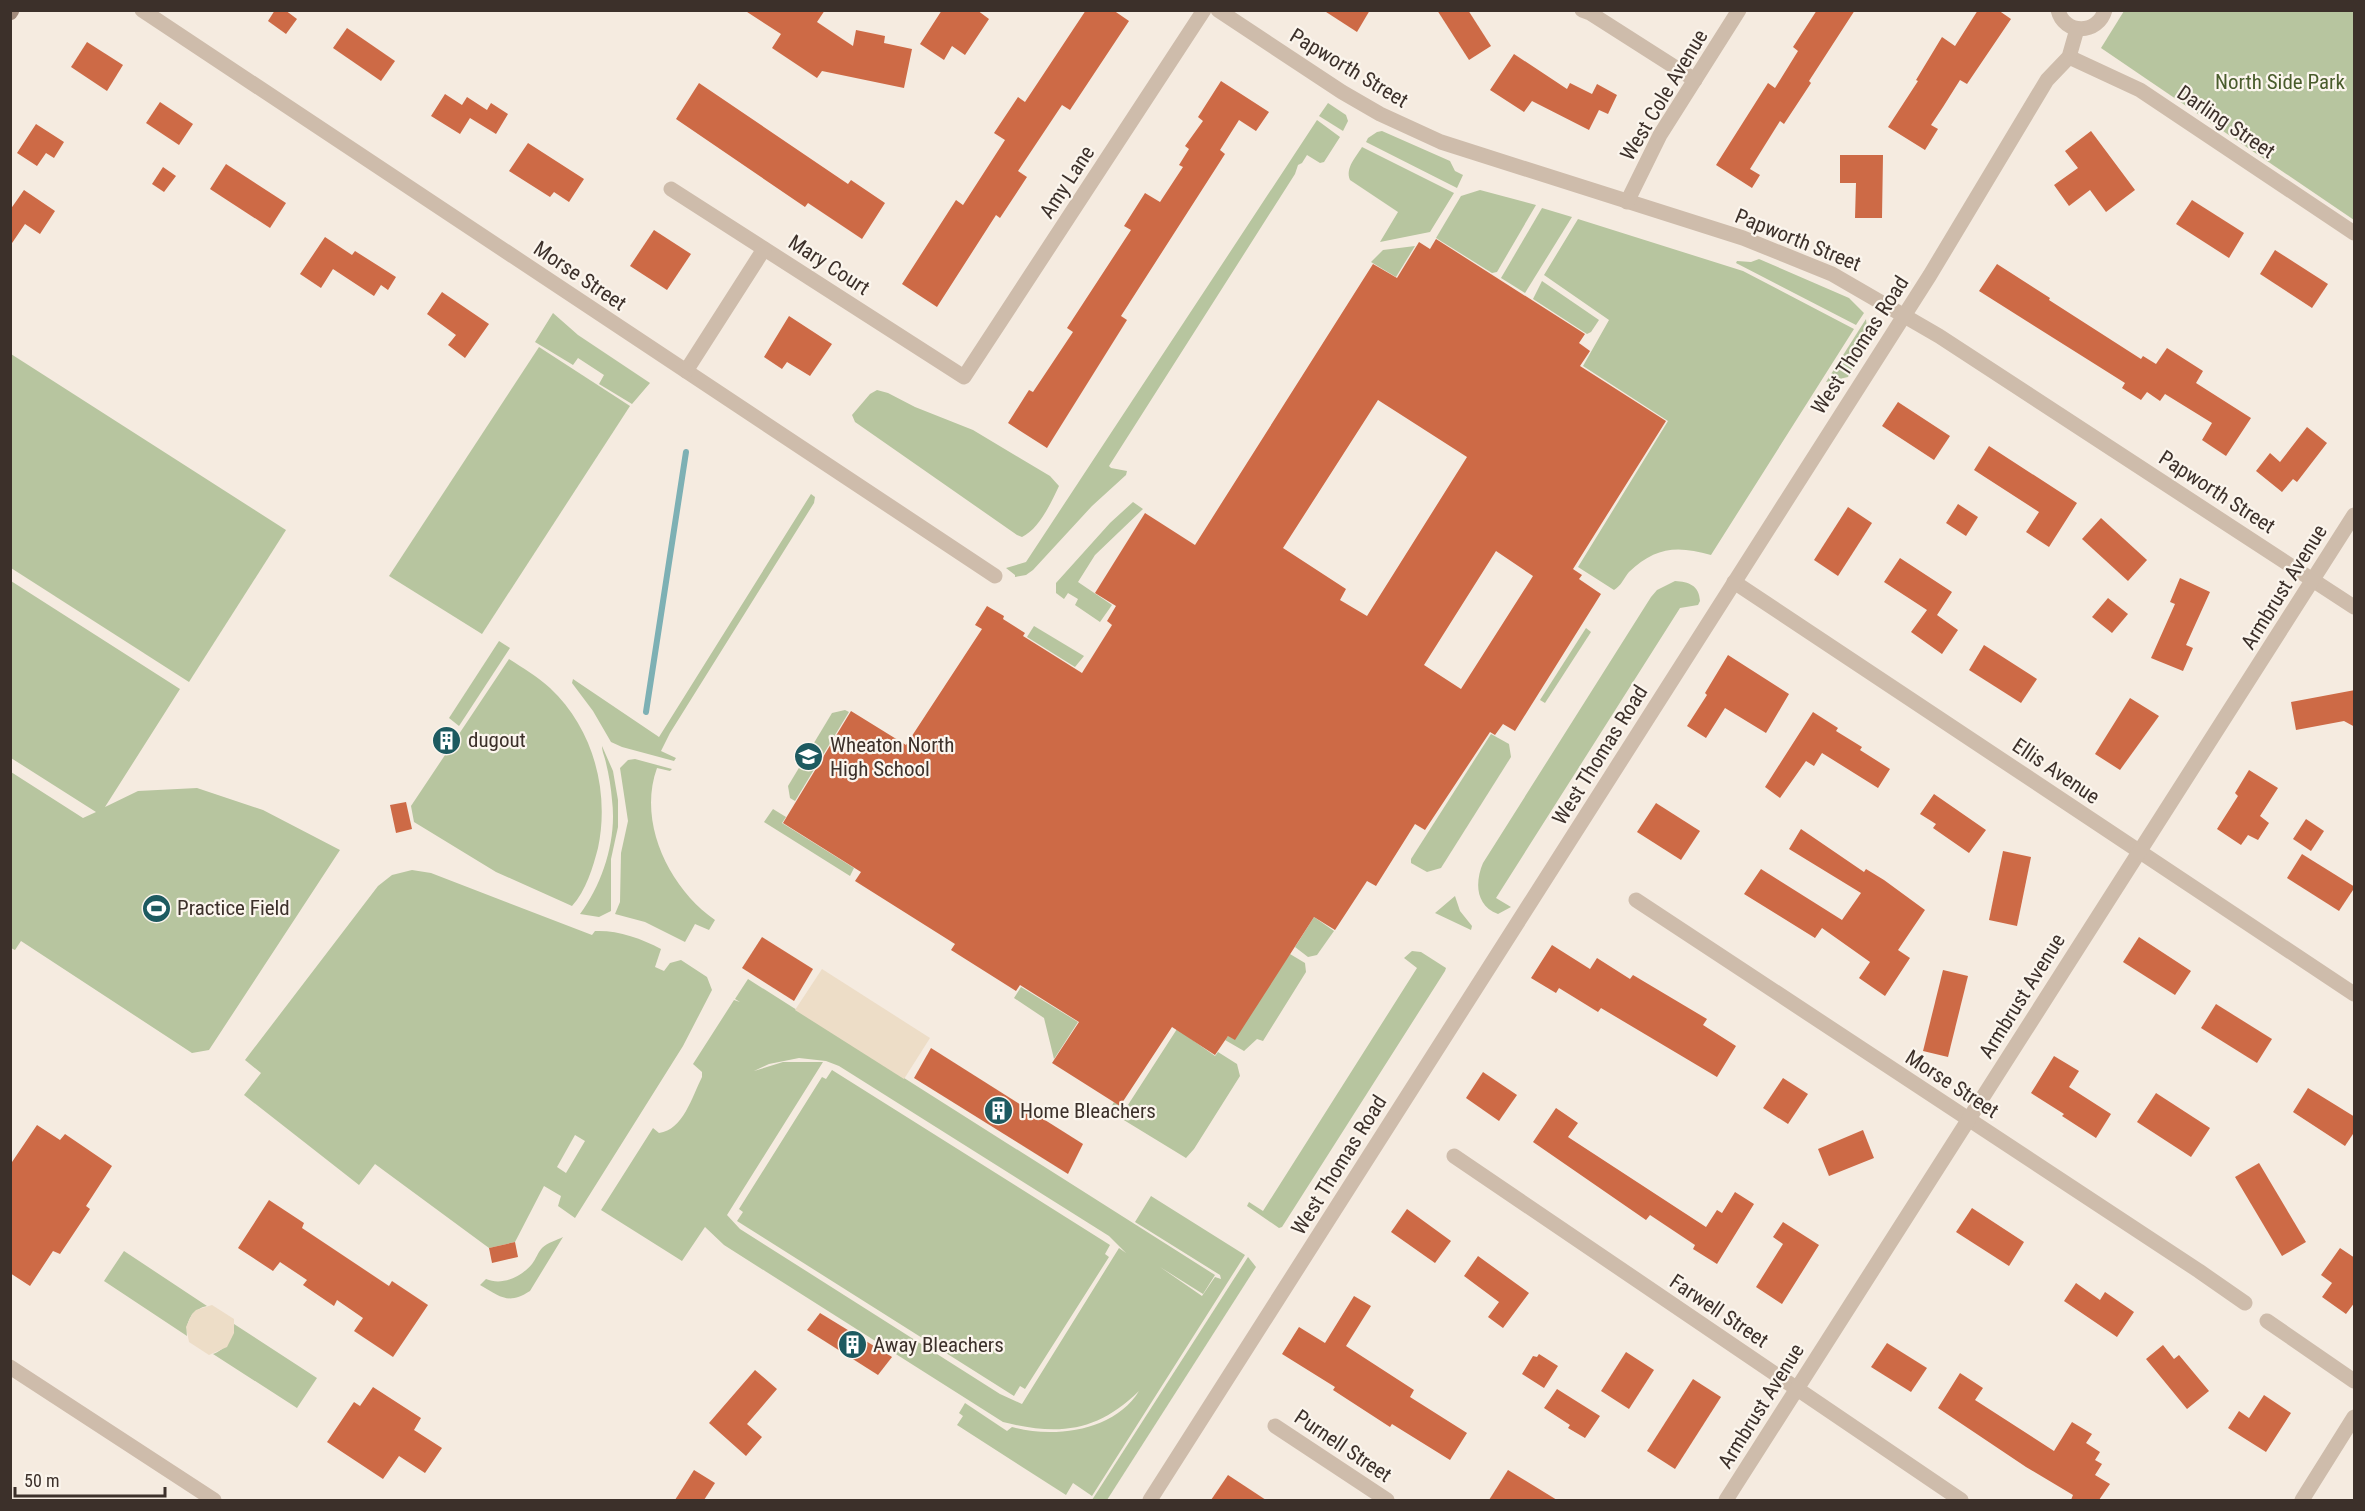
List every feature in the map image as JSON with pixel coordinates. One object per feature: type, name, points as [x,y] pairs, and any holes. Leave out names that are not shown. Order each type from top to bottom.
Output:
[{"type":"street","name":"Morse Street","points":[[142,10],[995,576]]},
{"type":"street","name":"Amy Lane","points":[[964,377],[1204,10]]},
{"type":"street","name":"Papworth Street","points":[[1218,10],[1342,92],[1380,114],[1442,142],[1785,253],[1832,274],[1904,315],[2355,607]]},
{"type":"street","points":[[1582,10],[1695,80]]},
{"type":"street","name":"West Cole Avenue","points":[[1627,202],[1660,135],[1739,10]]},
{"type":"street","points":[[2058,10],[2063,22],[2077,30],[2093,27],[2099,22],[2105,10]]},
{"type":"street","name":"West Thomas Road","points":[[1150,1500],[1904,315],[2047,80],[2069,57],[2077,30]]},
{"type":"street","name":"Darling Street","points":[[2069,57],[2140,90],[2355,233]]},
{"type":"street","name":"Mary Court","points":[[671,189],[964,377]]},
{"type":"street","points":[[686,371],[764,249]]},
{"type":"street","name":"Armbrust Avenue","points":[[1726,1500],[2355,515]]},
{"type":"street","name":"Ellis Avenue","points":[[1734,582],[2355,994]]},
{"type":"street","name":"Morse Street","points":[[1636,900],[2199,1271],[2245,1304]]},
{"type":"street","name":"Farwell Street","points":[[1454,1156],[1961,1500]]},
{"type":"street","points":[[2267,1321],[2355,1381]]},
{"type":"street","points":[[10,1367],[214,1500]]},
{"type":"street","points":[[2302,1500],[2355,1417]]},
{"type":"street","name":"Purnell Street","points":[[1275,1426],[1387,1500]]},
{"type":"green space","name":"North Side Park","points":[[2124,11],[2354,11],[2354,220],[2101,48]]},
{"type":"green space","points":[[1328,103],[1346,115],[1348,121],[1343,131],[1319,116]]},
{"type":"green space","points":[[1317,120],[1340,137],[1324,162],[1320,163],[1307,155],[1298,165],[1295,174],[1109,466],[1127,471],[1126,475],[1092,506],[1033,570],[1026,575],[1015,577],[1006,568],[1026,562]]},
{"type":"green space","points":[[1382,131],[1450,161],[1455,171],[1463,175],[1457,188],[1366,142],[1377,132]]},
{"type":"green space","points":[[1362,147],[1454,193],[1430,232],[1380,242],[1398,212],[1350,180],[1350,167]]},
{"type":"green space","points":[[1480,190],[1536,205],[1497,272],[1492,273],[1436,238],[1461,196]]},
{"type":"green space","points":[[1542,208],[1572,217],[1525,293],[1501,278]]},
{"type":"green space","points":[[1578,219],[1743,271],[1854,329],[1711,555],[1677,549],[1657,553],[1629,572],[1614,590],[1578,567],[1668,421],[1583,366],[1609,320],[1544,275]]},
{"type":"green space","points":[[1415,246],[1396,277],[1371,262],[1383,250]]},
{"type":"green space","points":[[1759,259],[1849,298],[1864,313],[1856,325],[1736,263]]},
{"type":"green space","points":[[1542,281],[1599,320],[1591,332],[1587,334],[1533,299]]},
{"type":"green space","points":[[553,313],[578,335],[650,383],[632,404],[599,384],[604,375],[578,358],[573,365],[535,342]]},
{"type":"green space","points":[[1866,319],[1868,338],[1848,377],[1826,382]]},
{"type":"green space","points":[[539,347],[630,406],[482,634],[389,576]]},
{"type":"green space","points":[[11,354],[286,530],[189,682],[11,568]]},
{"type":"green space","points":[[877,390],[973,430],[1050,476],[1059,486],[1044,515],[1034,528],[1022,537],[1017,535],[855,422],[852,415],[870,394]]},
{"type":"green space","points":[[811,494],[815,497],[814,503],[670,733],[661,751],[676,758],[674,761],[611,742],[593,711],[572,683],[573,679],[659,737]]},
{"type":"green space","points":[[1133,502],[1143,509],[1095,555],[1078,582],[1112,605],[1100,622],[1075,605],[1078,599],[1068,593],[1064,599],[1056,593],[1056,583],[1110,523]]},
{"type":"green space","name":"Practice Field","points":[[11,581],[180,689],[105,807],[138,791],[197,788],[263,810],[340,850],[209,1050],[192,1053],[21,941],[15,950],[11,948],[11,772],[83,818],[96,812],[11,758]]},
{"type":"green space","points":[[1675,581],[1692,585],[1698,591],[1700,601],[1698,605],[1680,608],[1496,898],[1511,907],[1498,914],[1490,910],[1481,899],[1479,892],[1480,870],[1483,863],[1651,597],[1657,590]]},
{"type":"green space","points":[[1034,626],[1084,656],[1075,667],[1027,637]]},
{"type":"green space","points":[[1586,628],[1591,632],[1545,703],[1540,700]]},
{"type":"green space","points":[[499,641],[510,648],[459,726],[449,718]]},
{"type":"green space","points":[[509,659],[550,688],[565,704],[587,741],[595,762],[602,805],[598,848],[585,886],[572,906],[496,872],[414,822],[411,806]]},
{"type":"green space","points":[[845,710],[849,712],[795,801],[790,798],[788,786],[832,713]]},
{"type":"green space","points":[[1491,734],[1509,744],[1511,757],[1441,868],[1427,872],[1411,863],[1411,859]]},
{"type":"green space","points":[[602,746],[613,771],[618,800],[618,827],[611,859],[611,911],[599,917],[580,914],[602,875],[612,830],[611,791]]},
{"type":"green space","points":[[635,759],[672,769],[670,771],[657,768],[652,789],[651,811],[655,832],[662,853],[684,891],[715,920],[709,930],[695,924],[685,942],[645,922],[615,914],[620,902],[621,853],[628,821],[620,768],[628,760]]},
{"type":"green space","points":[[773,809],[786,817],[782,823],[854,868],[850,876],[764,822]]},
{"type":"green space","points":[[412,870],[431,873],[592,935],[595,931],[603,931],[637,938],[661,949],[655,967],[664,971],[670,963],[681,960],[707,977],[712,990],[683,1046],[575,1218],[558,1206],[561,1196],[544,1186],[515,1242],[489,1248],[375,1164],[359,1185],[244,1095],[261,1073],[245,1060],[378,886],[392,875]],"holes":[[[575,1135],[585,1141],[566,1173],[557,1167]]]},
{"type":"green space","points":[[1455,896],[1460,911],[1472,926],[1471,930],[1435,913]]},
{"type":"green space","points":[[1314,917],[1334,931],[1317,955],[1308,957],[1295,947]]},
{"type":"green space","points":[[1412,951],[1421,952],[1446,968],[1445,971],[1282,1227],[1279,1228],[1247,1206],[1249,1202],[1263,1211],[1417,968],[1404,958]]},
{"type":"green space","points":[[1290,954],[1305,963],[1306,972],[1263,1041],[1257,1039],[1244,1051],[1225,1040]]},
{"type":"green space","points":[[748,979],[1215,1275],[1203,1294],[1160,1267],[1202,1296],[1215,1277],[1221,1279],[1220,1275],[1135,1222],[1151,1196],[1245,1255],[1092,1496],[1073,1483],[1066,1495],[957,1425],[963,1416],[959,1413],[965,1403],[1007,1431],[1012,1427],[1028,1431],[1064,1431],[1099,1423],[1115,1415],[1128,1405],[1139,1391],[1108,1415],[1092,1423],[1076,1427],[1042,1429],[1003,1422],[724,1245],[705,1227],[682,1261],[601,1210],[653,1128],[659,1133],[667,1131],[681,1119],[702,1077],[702,1072],[693,1064],[734,1000],[740,1002],[735,999]],"holes":[[[799,1058],[826,1061],[839,1066],[1109,1236],[1126,1253],[1119,1248],[1022,1404],[1000,1394],[740,1229],[727,1215],[823,1062],[783,1062],[754,1071],[769,1064]]]},
{"type":"green space","points":[[1021,987],[1078,1022],[1054,1059],[1044,1018],[1014,998]]},
{"type":"green space","points":[[1177,1029],[1215,1056],[1218,1052],[1237,1064],[1240,1076],[1186,1158],[1109,1111],[1114,1102],[1126,1108]]},
{"type":"green space","points":[[832,1070],[1110,1245],[1105,1254],[1109,1257],[1025,1389],[1020,1386],[1014,1396],[737,1221],[743,1212],[739,1209],[822,1077],[826,1079]]},
{"type":"green space","points":[[563,1237],[530,1291],[516,1298],[505,1298],[480,1285],[486,1279],[505,1281],[517,1276],[532,1264],[544,1246]]},
{"type":"green space","points":[[124,1251],[207,1306],[197,1310],[188,1321],[187,1336],[104,1281]]},
{"type":"green space","points":[[1248,1257],[1256,1267],[1107,1500],[1092,1500]]},
{"type":"green space","points":[[234,1324],[317,1378],[297,1408],[213,1354],[228,1342],[233,1334]]},
{"type":"shaded area","points":[[822,969],[930,1038],[904,1079],[795,1010]]},
{"type":"shaded area","points":[[212,1305],[234,1319],[234,1333],[227,1347],[209,1355],[189,1342],[186,1327],[196,1310]]},
{"type":"building","points":[[275,10],[285,10],[297,19],[286,34],[268,21]]},
{"type":"building","points":[[744,10],[825,10],[817,22],[853,46],[856,30],[885,36],[884,43],[912,49],[904,88],[822,71],[817,78],[772,48],[781,34]]},
{"type":"building","points":[[942,10],[977,10],[989,19],[965,55],[952,46],[944,60],[920,44]]},
{"type":"building","points":[[1086,10],[1113,10],[1129,21],[1070,110],[1062,105],[1018,171],[1027,177],[1000,218],[996,215],[937,307],[902,284],[956,200],[963,205],[1005,140],[994,133],[1018,97],[1025,102]]},
{"type":"building","points":[[1323,10],[1370,10],[1357,32]]},
{"type":"building","points":[[1437,10],[1468,10],[1491,46],[1469,60]]},
{"type":"building","points":[[1817,10],[1855,10],[1784,124],[1780,121],[1750,169],[1760,175],[1752,188],[1716,165],[1768,83],[1775,88],[1798,51],[1793,47]]},
{"type":"building","points":[[1978,10],[1998,10],[2011,19],[1967,84],[1960,80],[1931,125],[1938,129],[1925,150],[1888,127],[1918,81],[1916,80],[1942,37],[1955,46]]},
{"type":"building","points":[[347,28],[395,61],[381,81],[333,48]]},
{"type":"building","points":[[87,42],[123,65],[107,91],[71,67]]},
{"type":"building","points":[[1514,54],[1567,89],[1570,83],[1592,94],[1597,84],[1617,95],[1608,114],[1599,110],[1589,130],[1532,101],[1524,112],[1490,90]]},
{"type":"building","points":[[1221,81],[1269,112],[1256,131],[1239,120],[1220,150],[1225,154],[1121,316],[1127,320],[1047,448],[1008,423],[1029,390],[1033,392],[1073,332],[1067,328],[1131,230],[1124,226],[1145,193],[1160,202],[1183,167],[1179,165],[1189,149],[1185,146],[1203,121],[1198,117]]},
{"type":"building","points":[[699,83],[848,184],[851,180],[885,203],[862,239],[808,203],[805,207],[676,119]]},
{"type":"building","points":[[445,94],[462,105],[467,97],[487,110],[491,103],[508,114],[496,134],[470,118],[460,134],[431,116]]},
{"type":"building","points":[[160,102],[193,124],[179,145],[146,123]]},
{"type":"building","points":[[36,124],[64,142],[54,158],[46,153],[37,166],[17,153]]},
{"type":"building","points":[[2091,131],[2135,190],[2106,212],[2090,190],[2069,206],[2054,185],[2078,168],[2065,151]]},
{"type":"building","points":[[528,143],[584,179],[569,202],[554,192],[550,197],[509,171]]},
{"type":"building","points":[[1840,155],[1883,155],[1882,218],[1855,218],[1856,183],[1840,183]]},
{"type":"building","points":[[226,164],[286,203],[270,228],[210,189]]},
{"type":"building","points":[[163,167],[176,176],[164,192],[152,184]]},
{"type":"building","points":[[24,190],[55,211],[40,234],[25,224],[10,246],[10,210]]},
{"type":"building","points":[[2192,200],[2244,233],[2229,258],[2176,224]]},
{"type":"building","points":[[654,230],[691,254],[667,290],[630,266]]},
{"type":"building","points":[[325,237],[352,255],[355,251],[396,277],[388,290],[381,285],[374,296],[333,269],[321,288],[300,274]]},
{"type":"building","points":[[1436,239],[1585,334],[1579,343],[1590,351],[1580,366],[1666,421],[1573,569],[1582,575],[1579,579],[1601,594],[1515,731],[1503,724],[1495,735],[1490,732],[1425,830],[1415,824],[1376,886],[1367,881],[1335,930],[1314,917],[1235,1040],[1228,1036],[1215,1055],[1172,1027],[1120,1106],[1052,1063],[1079,1022],[1020,985],[1016,991],[951,950],[955,944],[855,881],[861,872],[783,823],[851,711],[906,745],[982,629],[975,625],[987,606],[1025,633],[1023,636],[1082,673],[1112,625],[1107,621],[1116,606],[1095,593],[1145,513],[1195,545],[1373,264],[1397,278],[1419,242],[1430,249]],"holes":[[[1378,400],[1467,457],[1367,616],[1340,600],[1346,589],[1283,548]],[[1496,551],[1533,576],[1461,689],[1424,665]]]},
{"type":"building","points":[[2275,250],[2328,284],[2312,308],[2260,274]]},
{"type":"building","points":[[1997,264],[2141,359],[2143,356],[2156,364],[2167,348],[2203,371],[2196,383],[2251,418],[2226,456],[2202,440],[2212,423],[2165,394],[2160,401],[2147,392],[2141,400],[2122,388],[2125,383],[1979,291]]},
{"type":"building","points":[[442,292],[489,324],[465,358],[448,345],[456,335],[427,314]]},
{"type":"building","points":[[789,316],[832,344],[810,376],[787,362],[782,369],[764,357]]},
{"type":"building","points":[[1898,402],[1950,436],[1934,460],[1882,426]]},
{"type":"building","points":[[2307,427],[2327,443],[2297,482],[2293,479],[2282,492],[2256,471],[2270,453],[2280,462]]},
{"type":"building","points":[[1989,446],[2077,503],[2049,547],[2026,532],[2039,512],[1974,470]]},
{"type":"building","points":[[1958,504],[1978,517],[1966,536],[1946,523]]},
{"type":"building","points":[[1848,507],[1872,523],[1838,576],[1814,560]]},
{"type":"building","points":[[2101,518],[2147,560],[2128,581],[2082,539]]},
{"type":"building","points":[[1900,558],[1952,592],[1937,615],[1958,630],[1942,654],[1911,632],[1927,610],[1884,582]]},
{"type":"building","points":[[2180,578],[2210,592],[2186,645],[2193,648],[2183,671],[2151,658],[2175,604],[2170,602]]},
{"type":"building","points":[[2108,598],[2128,614],[2112,633],[2092,617]]},
{"type":"building","points":[[1984,645],[2037,679],[2021,703],[1969,670]]},
{"type":"building","points":[[1728,655],[1789,694],[1766,733],[1725,708],[1706,738],[1687,726],[1707,695],[1705,693]]},
{"type":"building","points":[[2355,690],[2355,727],[2344,721],[2296,730],[2291,702]]},
{"type":"building","points":[[2130,698],[2159,716],[2120,770],[2095,754]]},
{"type":"building","points":[[1813,712],[1838,728],[1836,731],[1862,747],[1860,750],[1890,769],[1878,788],[1822,753],[1814,766],[1806,761],[1780,798],[1765,787]]},
{"type":"building","points":[[2249,770],[2278,788],[2260,816],[2269,823],[2258,840],[2248,835],[2241,845],[2217,829],[2238,796],[2235,793]]},
{"type":"building","points":[[1934,794],[1986,830],[1969,853],[1933,828],[1936,824],[1920,814]]},
{"type":"building","points":[[406,802],[412,829],[396,833],[390,805]]},
{"type":"building","points":[[1656,803],[1700,831],[1681,860],[1637,832]]},
{"type":"building","points":[[2306,819],[2324,831],[2311,851],[2293,839]]},
{"type":"building","points":[[1801,829],[1864,872],[1866,869],[1884,880],[1925,910],[1898,950],[1910,958],[1885,996],[1859,978],[1870,962],[1822,928],[1815,938],[1744,894],[1761,869],[1842,920],[1861,893],[1789,849]]},
{"type":"building","points":[[2003,851],[2031,857],[2017,926],[1989,920]]},
{"type":"building","points":[[2302,854],[2355,887],[2339,911],[2287,878]]},
{"type":"building","points":[[762,937],[813,969],[794,1001],[742,968]]},
{"type":"building","points":[[2139,937],[2191,971],[2175,995],[2123,962]]},
{"type":"building","points":[[1552,945],[1590,969],[1597,958],[1630,979],[1633,975],[1707,1019],[1703,1025],[1736,1046],[1717,1077],[1601,1008],[1598,1012],[1559,988],[1556,993],[1531,978]]},
{"type":"building","points":[[1943,970],[1968,976],[1948,1057],[1923,1051]]},
{"type":"building","points":[[2216,1004],[2272,1039],[2257,1063],[2201,1028]]},
{"type":"building","name":"Home Bleachers","points":[[931,1048],[1083,1144],[1068,1174],[914,1078]]},
{"type":"building","points":[[2054,1056],[2079,1071],[2069,1087],[2111,1114],[2096,1138],[2031,1093]]},
{"type":"building","points":[[1483,1072],[1517,1095],[1499,1121],[1466,1098]]},
{"type":"building","points":[[1783,1078],[1808,1094],[1788,1124],[1763,1108]]},
{"type":"building","points":[[2308,1088],[2355,1117],[2355,1131],[2345,1146],[2293,1112]]},
{"type":"building","points":[[2156,1093],[2210,1128],[2191,1157],[2137,1122]]},
{"type":"building","points":[[1556,1108],[1578,1123],[1568,1137],[1706,1227],[1717,1210],[1722,1213],[1735,1192],[1754,1204],[1717,1264],[1693,1249],[1695,1245],[1650,1215],[1646,1220],[1533,1142]]},
{"type":"building","points":[[37,1125],[60,1140],[65,1134],[112,1166],[86,1206],[90,1209],[60,1254],[53,1251],[30,1286],[10,1273],[10,1165]]},
{"type":"building","points":[[1863,1130],[1874,1158],[1829,1176],[1818,1149]]},
{"type":"building","points":[[2259,1163],[2306,1242],[2282,1256],[2235,1177]]},
{"type":"building","points":[[269,1200],[304,1223],[302,1228],[389,1286],[392,1281],[428,1305],[393,1357],[354,1331],[363,1318],[337,1300],[334,1306],[303,1285],[307,1280],[280,1262],[273,1271],[238,1248]]},
{"type":"building","points":[[1972,1208],[2024,1242],[2009,1266],[1956,1232]]},
{"type":"building","points":[[1407,1209],[1451,1241],[1435,1263],[1391,1232]]},
{"type":"building","points":[[1783,1222],[1819,1245],[1782,1304],[1756,1287],[1783,1244],[1773,1237]]},
{"type":"building","points":[[515,1242],[518,1257],[492,1263],[489,1248]]},
{"type":"building","points":[[2340,1248],[2355,1258],[2355,1302],[2346,1314],[2322,1297],[2332,1283],[2321,1275]]},
{"type":"building","points":[[1478,1256],[1529,1293],[1503,1328],[1488,1317],[1499,1302],[1464,1276]]},
{"type":"building","points":[[2076,1283],[2100,1300],[2105,1292],[2134,1312],[2117,1337],[2064,1301]]},
{"type":"building","points":[[1354,1296],[1371,1306],[1346,1346],[1414,1390],[1410,1397],[1467,1433],[1450,1460],[1392,1424],[1390,1427],[1333,1390],[1335,1387],[1282,1354],[1299,1327],[1325,1343]]},
{"type":"building","name":"Away Bleachers","points":[[820,1313],[892,1357],[878,1375],[807,1330]]},
{"type":"building","points":[[1887,1343],[1927,1368],[1911,1392],[1871,1367]]},
{"type":"building","points":[[2163,1345],[2174,1359],[2179,1355],[2209,1391],[2187,1409],[2146,1359]]},
{"type":"building","points":[[1626,1352],[1654,1370],[1629,1409],[1601,1391]]},
{"type":"building","points":[[1539,1354],[1558,1366],[1544,1388],[1522,1374],[1533,1356],[1537,1357]]},
{"type":"building","points":[[755,1370],[777,1389],[747,1424],[762,1437],[746,1456],[709,1423]]},
{"type":"building","points":[[1960,1373],[1983,1388],[1975,1400],[2054,1451],[2072,1422],[2092,1434],[2086,1443],[2100,1452],[2095,1460],[2102,1464],[2095,1475],[2110,1484],[2099,1500],[2071,1500],[2073,1495],[2026,1467],[1938,1408]]},
{"type":"building","points":[[1693,1379],[1721,1397],[1675,1469],[1647,1451]]},
{"type":"building","points":[[373,1387],[421,1418],[414,1430],[442,1448],[425,1473],[399,1456],[383,1479],[327,1442],[354,1402],[360,1406]]},
{"type":"building","points":[[1557,1389],[1600,1416],[1585,1438],[1568,1428],[1570,1425],[1544,1408]]},
{"type":"building","points":[[2264,1395],[2291,1413],[2266,1452],[2228,1428],[2239,1411],[2249,1418]]},
{"type":"building","points":[[694,1470],[715,1483],[704,1500],[675,1500]]},
{"type":"building","points":[[1508,1470],[1557,1500],[1489,1500]]},
{"type":"building","points":[[1228,1475],[1266,1500],[1211,1500]]},
{"type":"waterway","points":[[646,712],[686,452]]},
{"type":"place","name":"dugout","points":[[447,740]]},
{"type":"place","name":"Wheaton North High School","points":[[809,757]]},
{"type":"place","name":"Practice Field","points":[[156,908]]},
{"type":"place","name":"Home Bleachers","points":[[999,1111]]},
{"type":"place","name":"Away Bleachers","points":[[852,1345]]}]
